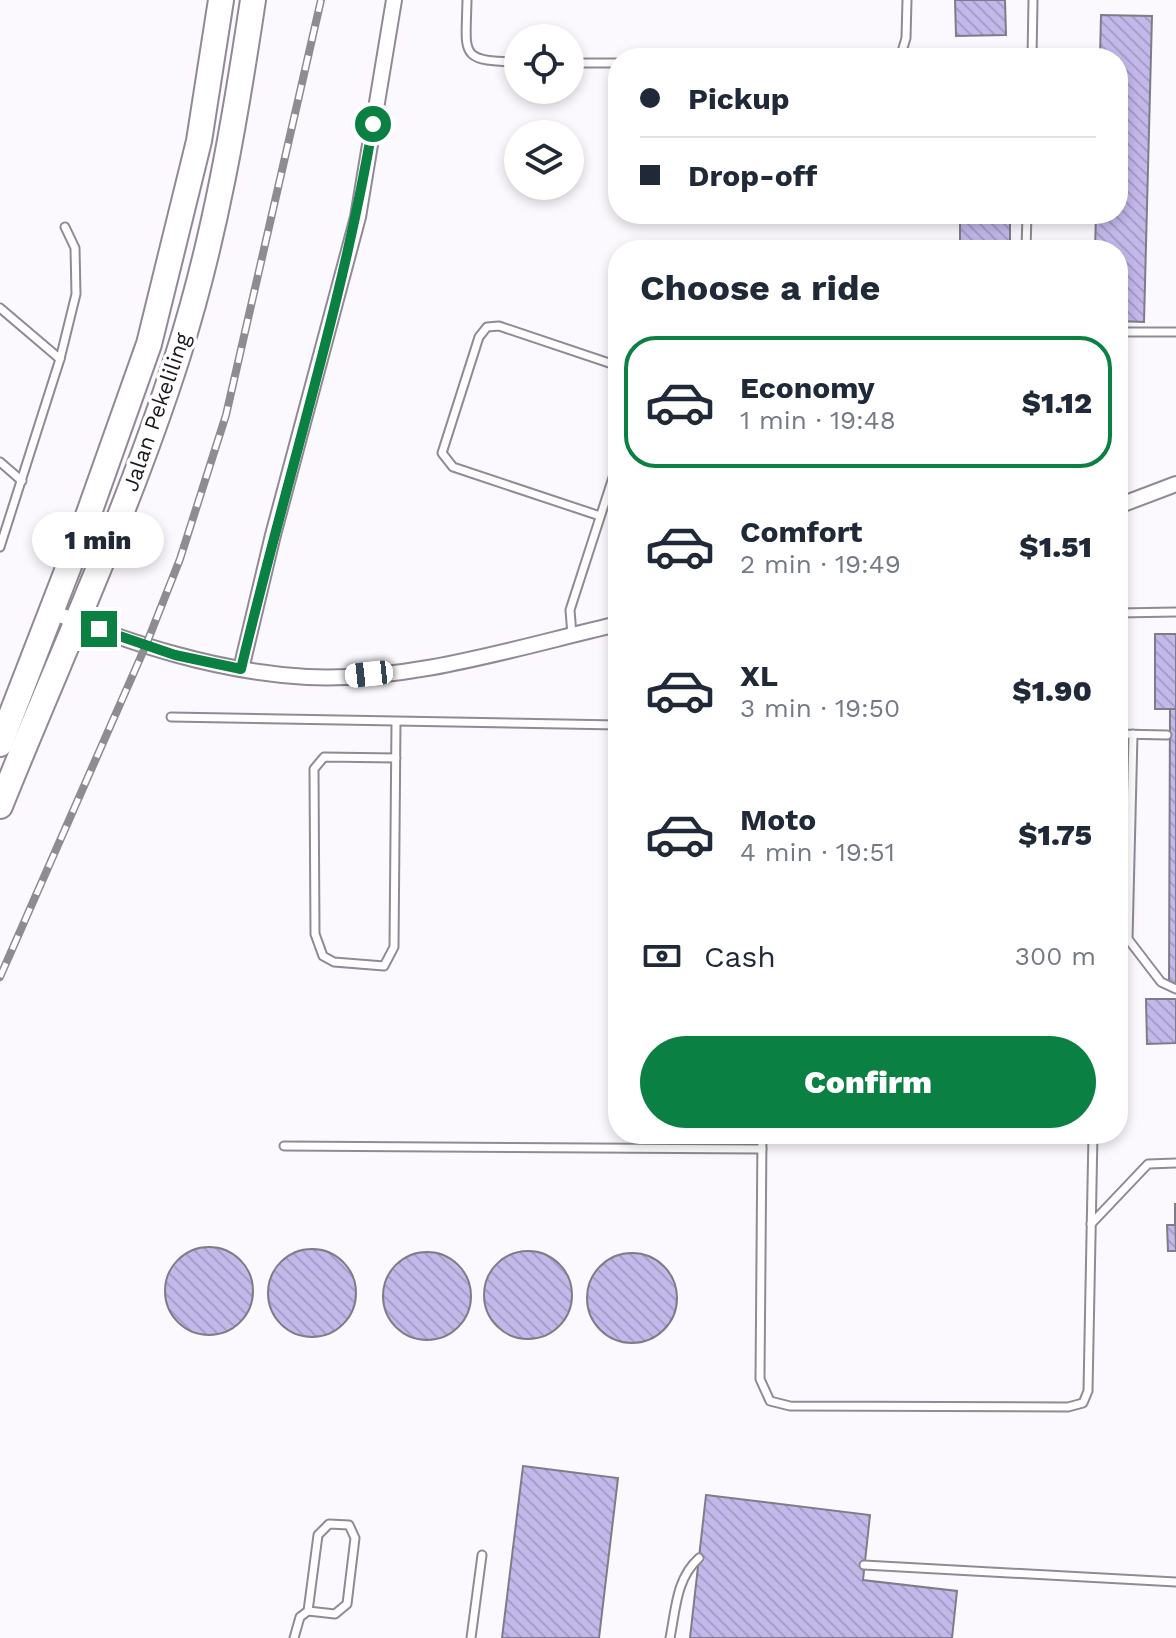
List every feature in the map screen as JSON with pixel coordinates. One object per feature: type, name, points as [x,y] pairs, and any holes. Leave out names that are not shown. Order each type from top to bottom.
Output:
[{"type":"main road","name":"Jalan Pekeliling","points":[[0,744],[149,344],[199,141],[221,0]]},
{"type":"main road","name":"Jalan Pekeliling","points":[[0,806],[146,446],[178,354],[230,149],[253,0]]},
{"type":"street","points":[[241,669],[273,535],[358,217],[394,0]]},
{"type":"street","points":[[1128,502],[1176,484]]},
{"type":"street","points":[[50,611],[175,655],[241,669],[310,677],[355,675],[453,662],[608,626]]},
{"type":"lane","points":[[467,0],[466,49],[473,57],[484,61],[504,62]]},
{"type":"lane","points":[[903,48],[907,0]]},
{"type":"lane","points":[[1032,48],[1033,0]]},
{"type":"lane","points":[[584,63],[608,63]]},
{"type":"lane","points":[[0,547],[60,359],[76,294],[75,248],[65,227]]},
{"type":"lane","points":[[0,308],[60,359]]},
{"type":"lane","points":[[600,516],[453,467],[442,453],[479,337],[487,327],[499,326],[608,363]]},
{"type":"lane","points":[[1128,332],[1176,332]]},
{"type":"lane","points":[[0,462],[22,481]]},
{"type":"lane","points":[[572,635],[570,610],[608,492]]},
{"type":"lane","points":[[1128,613],[1176,612]]},
{"type":"lane","points":[[171,717],[608,725]]},
{"type":"lane","points":[[396,722],[396,758],[394,947],[384,966],[334,962],[323,956],[315,934],[314,769],[324,757],[396,758]]},
{"type":"lane","points":[[1128,734],[1167,735]]},
{"type":"lane","points":[[1133,734],[1128,939],[1161,982],[1176,989]]},
{"type":"lane","points":[[762,1144],[760,1379],[765,1396],[778,1405],[1077,1406],[1088,1391],[1093,1144]]},
{"type":"lane","points":[[284,1146],[762,1149]]},
{"type":"lane","points":[[1091,1224],[1148,1164],[1176,1163]]},
{"type":"lane","points":[[294,1638],[300,1617],[308,1611],[335,1614],[347,1604],[355,1538],[349,1525],[329,1524],[318,1535],[308,1611]]},
{"type":"lane","points":[[471,1638],[482,1555]]},
{"type":"lane","points":[[670,1638],[680,1585],[688,1569],[699,1558]]},
{"type":"lane","points":[[864,1565],[1176,1582]]},
{"type":"building","points":[[955,0],[1005,0],[1006,35],[956,36]]},
{"type":"building","points":[[1101,15],[1152,16],[1144,322],[1128,321],[1128,240],[1095,240],[1096,224],[1128,224],[1128,48],[1100,48]]},
{"type":"building","points":[[960,224],[1010,224],[1010,240],[960,240]]},
{"type":"building","points":[[1155,634],[1176,634],[1176,709],[1155,709]]},
{"type":"building","points":[[1170,709],[1176,709],[1176,985],[1169,985]]},
{"type":"building","points":[[1146,999],[1176,999],[1176,1043],[1147,1044]]},
{"type":"building","points":[[1175,1203],[1176,1251],[1168,1251],[1167,1225],[1175,1225]]},
{"type":"building","points":[[200,1247],[218,1247],[234,1254],[246,1266],[253,1282],[253,1300],[246,1316],[234,1328],[218,1335],[200,1335],[184,1328],[172,1316],[165,1300],[165,1282],[172,1266],[184,1254]]},
{"type":"building","points":[[303,1249],[321,1249],[337,1256],[349,1268],[356,1284],[356,1302],[349,1318],[337,1330],[321,1337],[303,1337],[287,1330],[275,1318],[268,1302],[268,1284],[275,1268],[287,1256]]},
{"type":"building","points":[[519,1251],[537,1251],[553,1258],[565,1270],[572,1286],[572,1304],[565,1320],[553,1332],[537,1339],[519,1339],[503,1332],[491,1320],[484,1304],[484,1286],[491,1270],[503,1258]]},
{"type":"building","points":[[418,1252],[436,1252],[452,1259],[464,1271],[471,1287],[471,1305],[464,1321],[452,1333],[436,1340],[418,1340],[402,1333],[390,1321],[383,1305],[383,1287],[390,1271],[402,1259]]},
{"type":"building","points":[[632,1253],[657,1261],[669,1273],[677,1298],[669,1323],[657,1335],[632,1343],[607,1335],[595,1323],[587,1298],[595,1273],[607,1261]]},
{"type":"building","points":[[523,1466],[618,1478],[599,1638],[502,1638]]},
{"type":"building","points":[[706,1495],[870,1515],[863,1580],[957,1591],[952,1638],[690,1638]]},
{"type":"railway","points":[[0,977],[146,645],[180,559],[226,415],[321,0]]},
{"type":"route","points":[[99,629],[175,655],[241,669],[273,535],[358,217],[373,124]]}]
